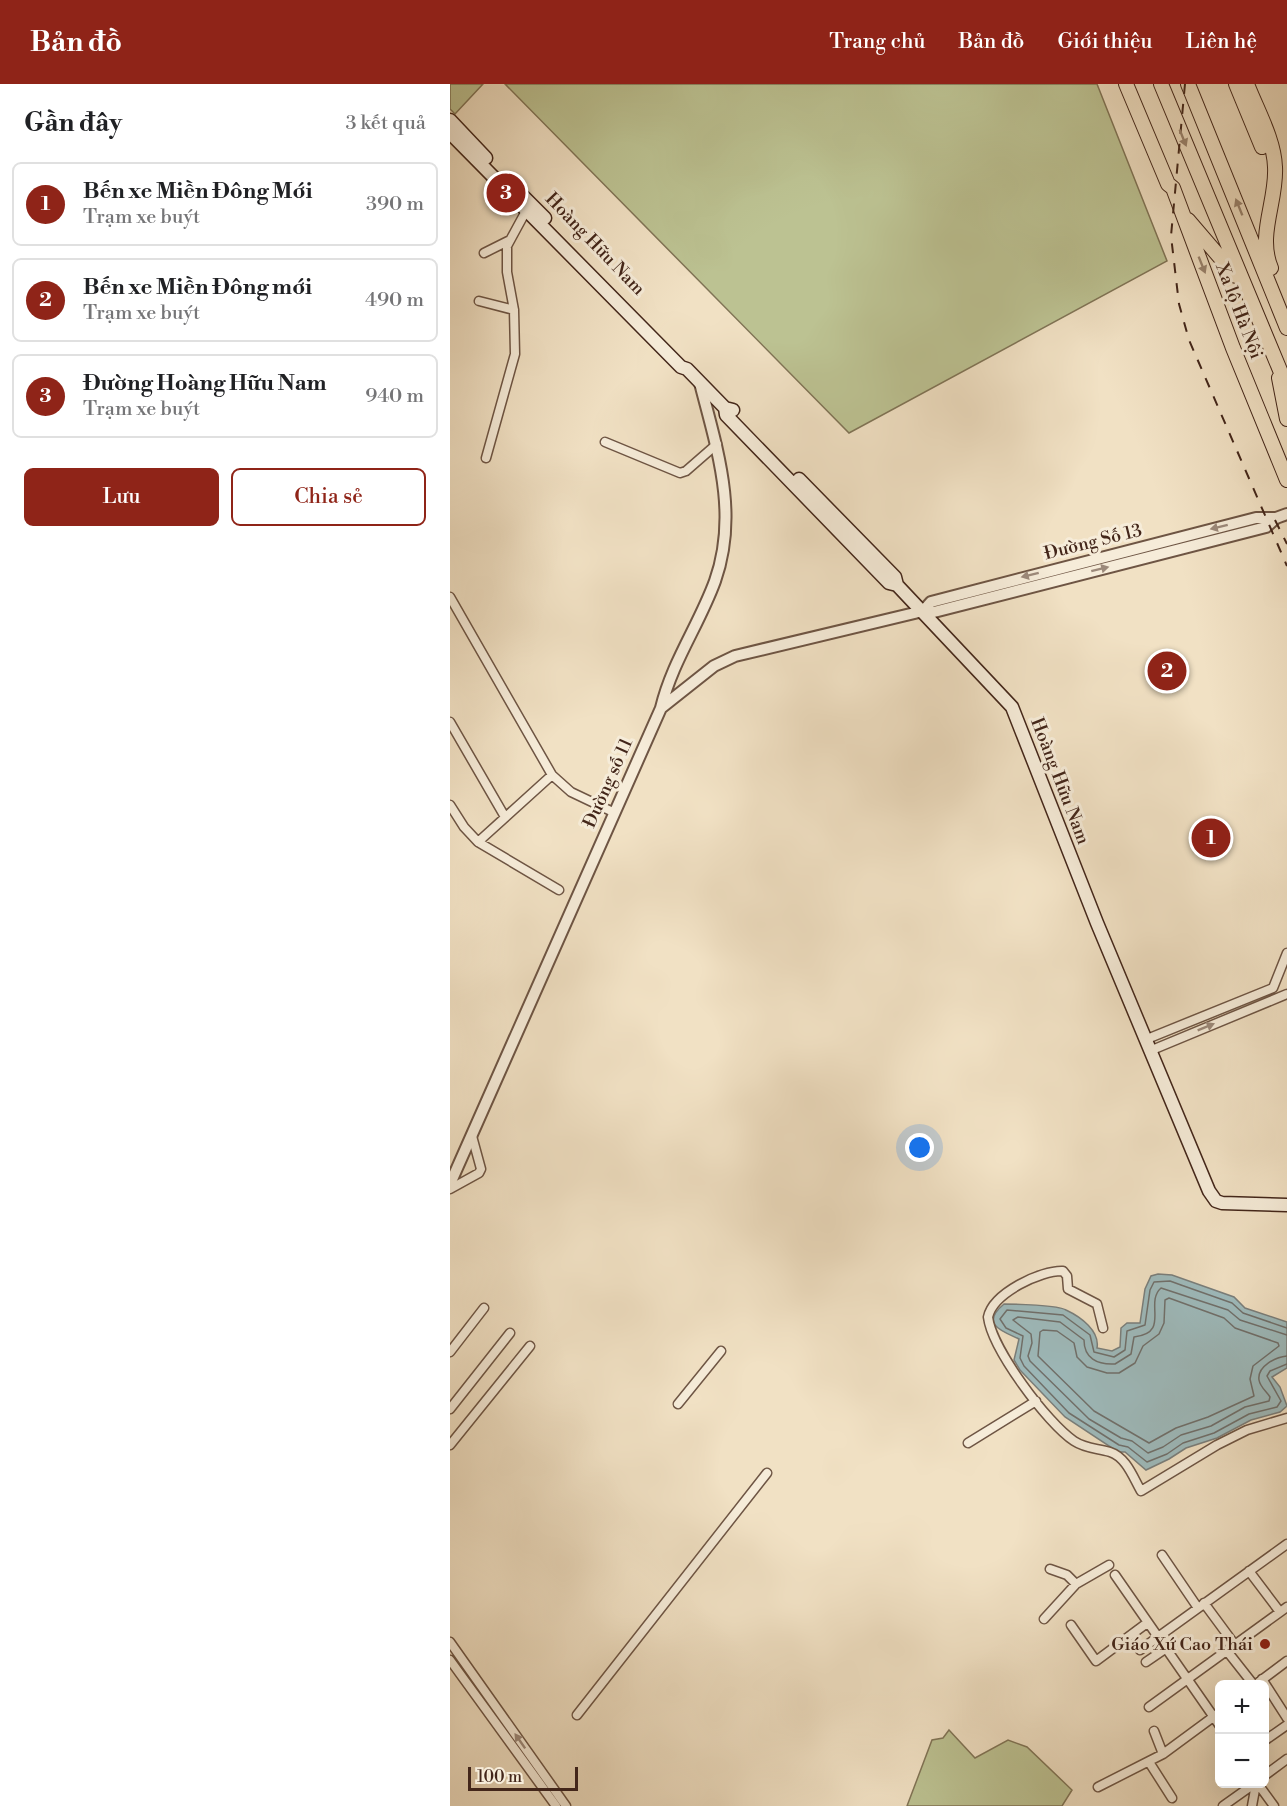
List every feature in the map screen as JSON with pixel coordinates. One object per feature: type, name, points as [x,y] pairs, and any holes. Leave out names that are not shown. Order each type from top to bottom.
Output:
[{"type":"highway","name":"Xa lộ Hà Nội","points":[[1126,84],[1168,184],[1173,188],[1223,316],[1233,348],[1287,480]]},
{"type":"highway","name":"Xa lộ Hà Nội","points":[[1135,84],[1175,181],[1173,188]]},
{"type":"highway","name":"Xa lộ Hà Nội","points":[[1161,84],[1287,387]]},
{"type":"highway","name":"Xa lộ Hà Nội","points":[[1188,84],[1287,328]]},
{"type":"highway","name":"Xa lộ Hà Nội","points":[[1236,84],[1272,179],[1260,236],[1261,261]]},
{"type":"highway","name":"Xa lộ Hà Nội","points":[[1246,84],[1274,156],[1266,251],[1287,306]]},
{"type":"highway","points":[[1182,213],[1246,289]]},
{"type":"highway","points":[[1223,316],[1239,344],[1287,460]]},
{"type":"highway","name":"Xa lộ Hà Nội","points":[[1276,358],[1287,419]]},
{"type":"main road","name":"Hoàng Hữu Nam","points":[[450,120],[529,208]]},
{"type":"main road","name":"Hoàng Hữu Nam","points":[[450,133],[686,362],[687,369],[700,383],[725,408],[731,409],[896,577],[897,585],[1012,707],[1138,1022],[1212,1197],[1222,1203],[1287,1205]]},
{"type":"main road","name":"Hoàng Hữu Nam","points":[[1138,1022],[1142,1041],[1208,1200],[1221,1208],[1287,1211]]},
{"type":"street","points":[[486,458],[515,354],[514,310],[507,272],[508,241],[529,208]]},
{"type":"street","points":[[484,253],[508,241]]},
{"type":"street","points":[[479,302],[514,310]]},
{"type":"street","name":"Đường số 11","points":[[450,1184],[660,708],[668,678],[715,582],[727,521],[717,444],[700,383]]},
{"type":"street","points":[[710,419],[716,411],[725,408]]},
{"type":"street","points":[[605,442],[680,473],[686,471],[717,444]]},
{"type":"street","name":"Đường Số 13","points":[[923,611],[931,602],[1256,518],[1276,518],[1287,514]]},
{"type":"street","name":"Đường Số 13","points":[[660,708],[714,666],[735,656],[923,611],[934,612],[1266,527],[1276,518]]},
{"type":"street","points":[[1161,542],[1164,553]]},
{"type":"street","points":[[450,597],[552,775],[571,792],[613,812]]},
{"type":"street","points":[[450,722],[505,817]]},
{"type":"street","points":[[478,842],[552,775]]},
{"type":"street","points":[[450,805],[464,827],[478,842],[559,890]]},
{"type":"street","points":[[1149,1044],[1273,988],[1287,953]]},
{"type":"street","points":[[1149,1044],[1287,994]]},
{"type":"street","points":[[450,1189],[479,1173],[481,1169],[472,1136]]},
{"type":"street","points":[[1103,1328],[1097,1304],[1068,1289],[1066,1273],[1059,1271],[1017,1285],[993,1306],[989,1312],[988,1322],[1019,1382],[1036,1401],[1075,1442],[1087,1448],[1109,1452],[1121,1459],[1141,1491],[1217,1444],[1247,1430],[1287,1418]]},
{"type":"street","points":[[450,1352],[484,1308]]},
{"type":"street","points":[[450,1409],[510,1333]]},
{"type":"street","points":[[450,1447],[530,1346]]},
{"type":"street","points":[[678,1404],[721,1351]]},
{"type":"street","points":[[968,1443],[1036,1401]]},
{"type":"street","points":[[576,1715],[767,1473]]},
{"type":"street","points":[[1140,1650],[1287,1544]]},
{"type":"street","points":[[1162,1555],[1235,1645]]},
{"type":"street","points":[[1044,1619],[1076,1584],[1109,1565]]},
{"type":"street","points":[[1050,1569],[1067,1575],[1076,1584]]},
{"type":"street","points":[[1149,1707],[1284,1610],[1249,1571]]},
{"type":"street","points":[[1115,1575],[1165,1649],[1215,1714]]},
{"type":"street","points":[[1071,1625],[1096,1661],[1147,1623]]},
{"type":"street","points":[[450,1642],[566,1806]]},
{"type":"street","points":[[1146,1662],[1165,1649]]},
{"type":"street","points":[[1227,1651],[1254,1680]]},
{"type":"street","points":[[450,1660],[556,1806]]},
{"type":"street","points":[[1261,1680],[1287,1661]]},
{"type":"street","points":[[1269,1697],[1287,1718]]},
{"type":"street","points":[[1098,1787],[1163,1754],[1215,1716]]},
{"type":"street","points":[[1269,1738],[1287,1725]]},
{"type":"street","points":[[1154,1731],[1163,1754]]},
{"type":"street","points":[[1269,1772],[1287,1759]]},
{"type":"street","points":[[1149,1762],[1172,1798]]},
{"type":"street","points":[[1223,1806],[1250,1788]]},
{"type":"street","points":[[1252,1806],[1255,1788]]},
{"type":"street","points":[[1259,1788],[1274,1806]]},
{"type":"green space","points":[[450,84],[483,84],[455,114],[450,109]]},
{"type":"green space","points":[[505,84],[1097,84],[1167,261],[849,433]]},
{"type":"green space","points":[[949,1730],[975,1758],[1008,1740],[1027,1747],[1072,1790],[1062,1806],[907,1806],[932,1740],[943,1738]]},
{"type":"water","points":[[1172,1275],[1234,1297],[1245,1308],[1287,1322],[1287,1368],[1272,1377],[1280,1387],[1287,1406],[1280,1412],[1251,1420],[1217,1438],[1186,1448],[1146,1470],[1125,1452],[1118,1452],[1065,1417],[1020,1370],[1014,1360],[1019,1339],[1000,1330],[993,1322],[997,1311],[1004,1304],[1061,1308],[1078,1316],[1088,1325],[1096,1336],[1097,1348],[1112,1351],[1120,1347],[1121,1328],[1127,1323],[1140,1323],[1145,1289],[1151,1276]]},
{"type":"railway","points":[[1185,84],[1171,236],[1179,304],[1189,340],[1287,566]]},
{"type":"railway","points":[[1275,520],[1287,544]]},
{"type":"place","name":"Đường Hoàng Hữu Nam","points":[[506,193]]},
{"type":"place","name":"Bến xe Miền Đông mới","points":[[1167,671]]},
{"type":"place","name":"Bến xe Miền Đông Mới","points":[[1211,838]]},
{"type":"place","name":"Giáo Xứ Cao Thái","points":[[1265,1644]]}]
